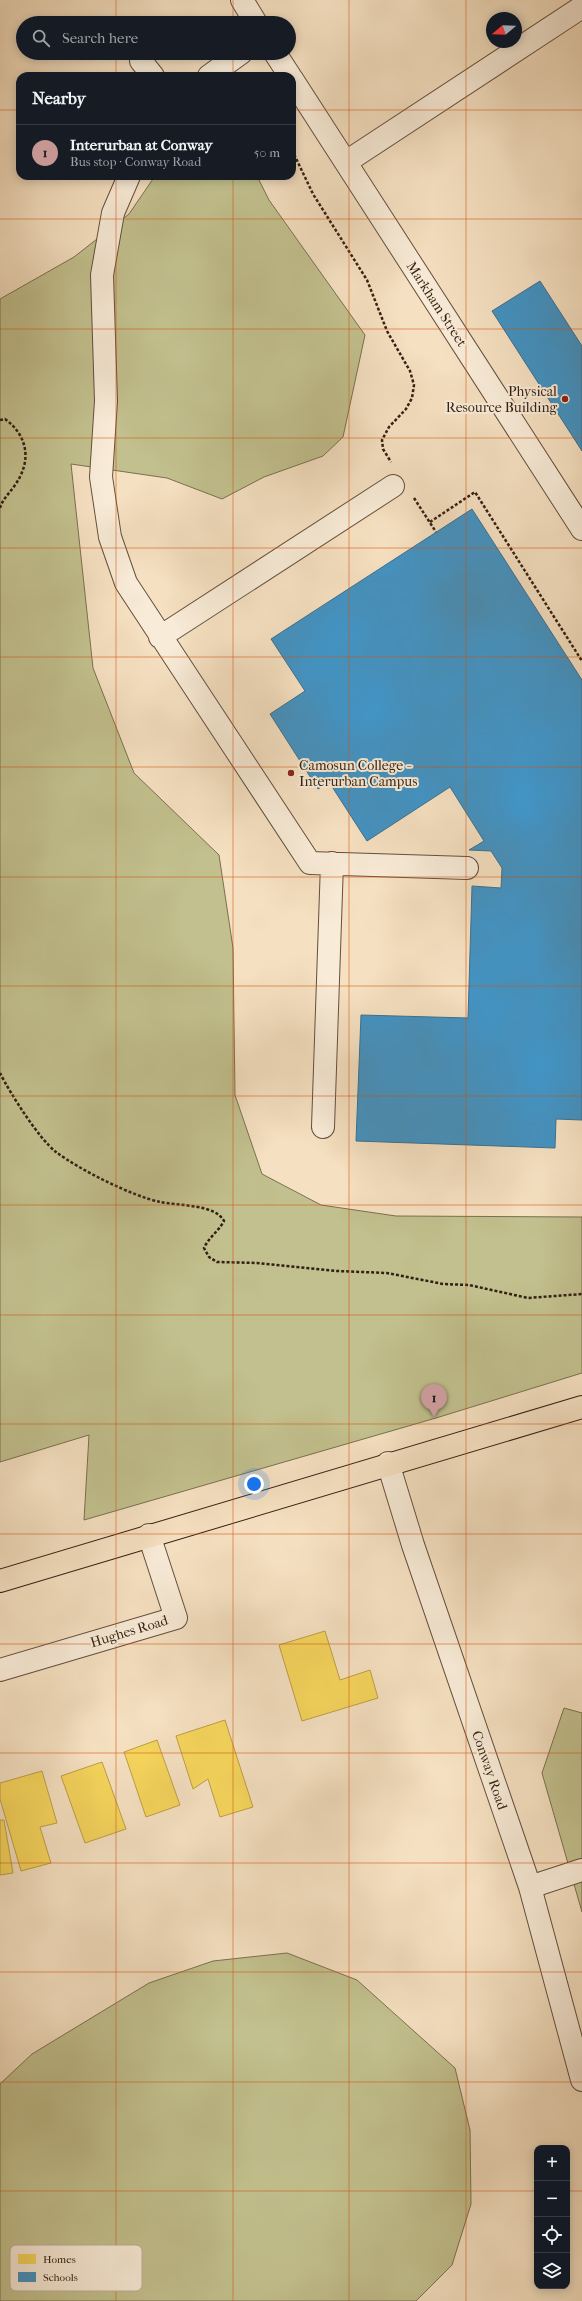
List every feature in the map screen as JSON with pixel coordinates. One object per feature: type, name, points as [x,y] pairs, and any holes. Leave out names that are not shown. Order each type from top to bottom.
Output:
[{"type":"main road","points":[[0,1581],[388,1463],[582,1406]]},
{"type":"street","points":[[242,0],[252,16]]},
{"type":"street","points":[[346,162],[582,7]]},
{"type":"street","points":[[215,72],[231,60]]},
{"type":"street","points":[[280,60],[287,72]]},
{"type":"street","name":"Markham Street","points":[[296,85],[582,529]]},
{"type":"street","points":[[127,180],[113,213],[102,275],[106,400],[101,478],[110,537],[126,583],[160,637],[310,862],[467,868]]},
{"type":"street","points":[[160,637],[393,486]]},
{"type":"street","points":[[323,1127],[332,863]]},
{"type":"street","name":"Conway Road","points":[[388,1463],[413,1546],[530,1887],[582,2080]]},
{"type":"street","name":"Hughes Road","points":[[0,1670],[176,1618],[149,1535]]},
{"type":"street","points":[[530,1887],[582,1870]]},
{"type":"path","points":[[296,158],[313,194],[367,280],[387,331],[410,370],[414,385],[412,398],[389,427],[382,440],[383,449]]},
{"type":"path","points":[[0,420],[5,420],[16,427],[26,445],[26,450],[25,462],[17,483],[2,501],[0,508]]},
{"type":"path","points":[[430,522],[476,492],[582,661]]},
{"type":"path","points":[[0,1073],[35,1127],[55,1151],[99,1178],[152,1199],[212,1209],[222,1216],[224,1221],[219,1230],[209,1237],[204,1248],[209,1257],[217,1262],[257,1263],[337,1271],[387,1272],[443,1284],[469,1285],[528,1298],[582,1294]]},
{"type":"shaded area","points":[[152,180],[259,180],[269,200],[365,335],[343,437],[323,456],[264,477],[222,499],[167,478],[71,464],[93,668],[134,773],[219,855],[233,948],[235,1095],[262,1174],[321,1205],[396,1216],[582,1217],[582,1373],[436,1418],[84,1520],[89,1435],[0,1462],[0,299],[74,257],[129,214]]},
{"type":"shaded area","points":[[564,1708],[582,1713],[582,1912],[542,1773]]},
{"type":"shaded area","points":[[287,1953],[357,1980],[455,2068],[470,2130],[471,2204],[452,2265],[416,2301],[0,2301],[0,2084],[32,2054],[149,1983],[213,1961]]},
{"type":"building: Homes","points":[[325,1631],[340,1680],[370,1670],[378,1698],[302,1721],[279,1645]]},
{"type":"building: Homes","points":[[225,1720],[253,1807],[220,1817],[208,1779],[193,1789],[176,1736]]},
{"type":"building: Homes","points":[[157,1740],[180,1805],[146,1817],[124,1752]]},
{"type":"building: Homes","points":[[102,1762],[126,1829],[85,1843],[61,1776]]},
{"type":"building: Homes","points":[[42,1771],[57,1823],[40,1827],[51,1863],[21,1871],[0,1799],[0,1783]]},
{"type":"building: Homes","points":[[0,1820],[4,1820],[13,1873],[0,1875]]},
{"type":"building: Schools","name":"Physical Resource Building","points":[[540,281],[582,346],[582,451],[492,311]]},
{"type":"building: Schools","points":[[472,509],[582,680],[582,1120],[556,1119],[555,1148],[356,1141],[361,1015],[468,1018],[472,886],[501,888],[502,868],[491,851],[469,850],[484,841],[450,787],[367,841],[329,782],[318,789],[270,714],[305,691],[271,639]]},
{"type":"place","name":"Physical Resource Building","points":[[565,399]]},
{"type":"place","name":"Camosun College - Interurban Campus","points":[[291,773]]},
{"type":"place","name":"Interurban at Conway","points":[[434,1417]]}]
